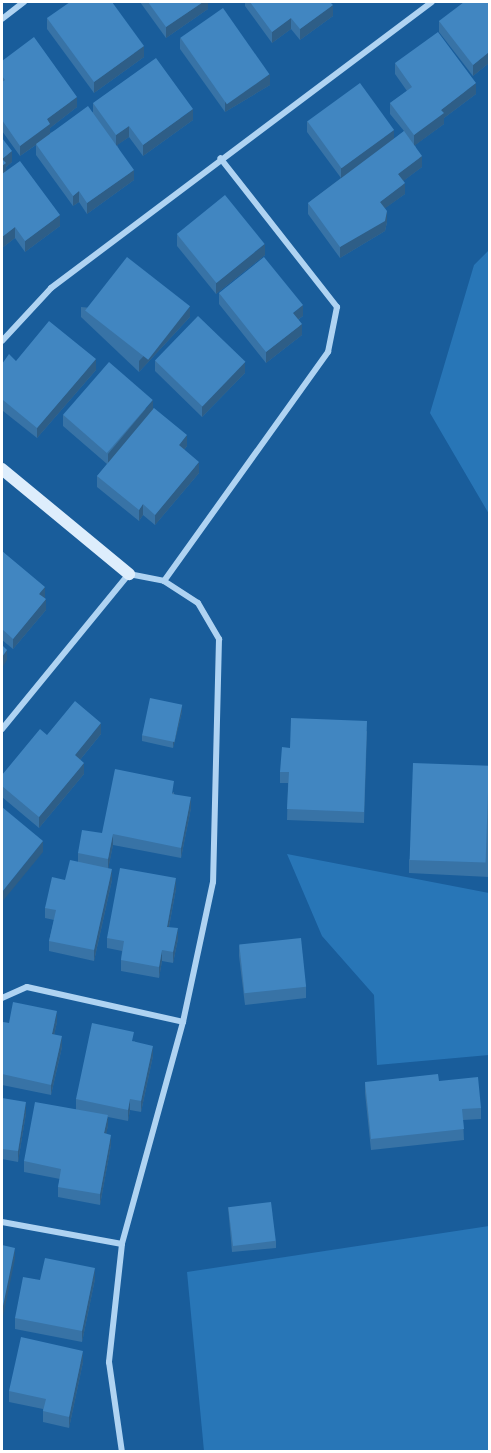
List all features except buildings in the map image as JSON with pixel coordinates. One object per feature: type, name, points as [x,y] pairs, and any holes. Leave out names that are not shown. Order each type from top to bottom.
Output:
[{"type":"street","points":[[2,19],[24,2]]},
{"type":"street","points":[[2,341],[51,288],[220,158],[432,2]]},
{"type":"street","points":[[164,581],[328,352],[337,307],[220,158]]},
{"type":"street","points":[[2,469],[129,574],[164,581],[198,603],[219,639],[213,882],[183,1022],[122,1244],[109,1362],[122,1452]]},
{"type":"street","points":[[2,729],[129,574]]},
{"type":"street","points":[[2,998],[27,987],[183,1022]]},
{"type":"street","points":[[2,1222],[122,1244]]},
{"type":"shaded area","points":[[489,250],[489,514],[430,413],[474,265]]},
{"type":"shaded area","points":[[287,854],[489,893],[489,1055],[377,1065],[374,995],[322,936]]},
{"type":"shaded area","points":[[489,1226],[489,1451],[204,1451],[187,1272]]}]
